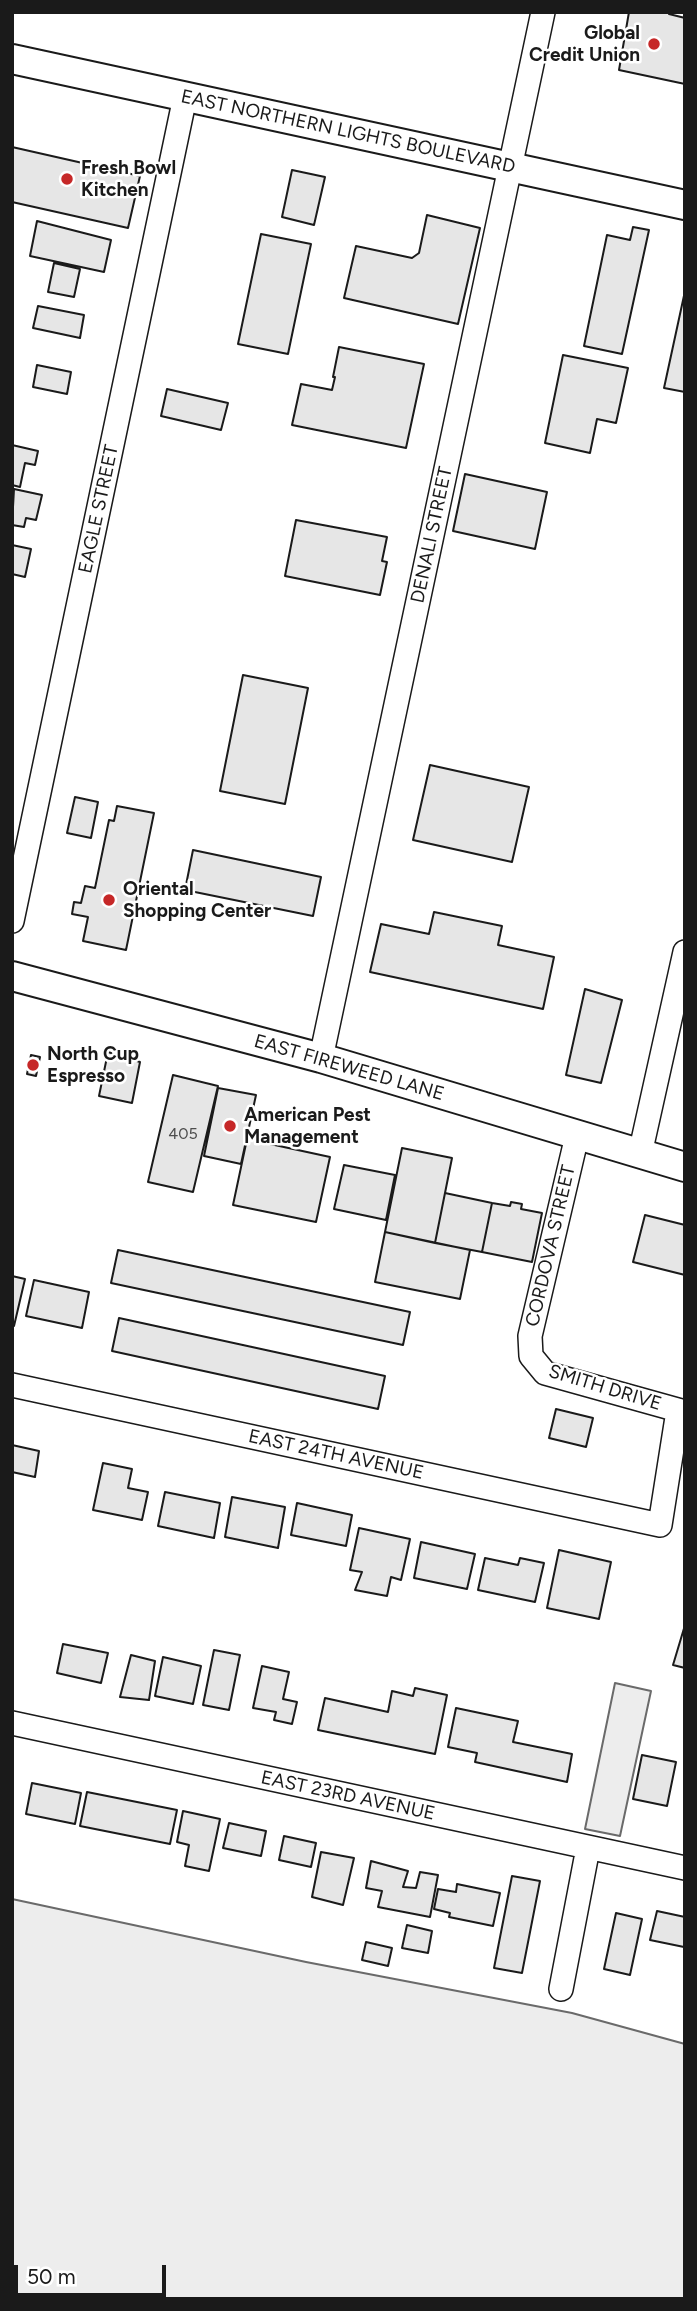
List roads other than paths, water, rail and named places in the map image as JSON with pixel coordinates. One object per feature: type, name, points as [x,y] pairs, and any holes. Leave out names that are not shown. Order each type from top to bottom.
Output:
[{"type":"main road","name":"EAST NORTHERN LIGHTS BOULEVARD","points":[[12,59],[685,205]]},
{"type":"main road","name":"EAST FIREWEED LANE","points":[[12,976],[321,1058],[685,1167]]},
{"type":"street","name":"DENALI STREET","points":[[321,1058],[543,12]]},
{"type":"street","name":"EAGLE STREET","points":[[12,921],[185,97]]},
{"type":"street","points":[[640,1154],[685,951]]},
{"type":"street","name":"CORDOVA STREET","points":[[531,1356],[530,1336],[577,1136]]},
{"type":"street","name":"SMITH DRIVE","points":[[531,1356],[545,1373],[682,1412]]},
{"type":"street","name":"EAST 24TH AVENUE","points":[[12,1385],[660,1525],[682,1412]]},
{"type":"street","name":"EAST 23RD AVENUE","points":[[12,1723],[685,1868]]},
{"type":"street","points":[[561,1989],[589,1848]]},
{"type":"place","name":"Global Credit Union","points":[[654,44]]},
{"type":"place","name":"Fresh Bowl Kitchen","points":[[67,179]]},
{"type":"place","name":"Oriental Shopping Center","points":[[109,900]]},
{"type":"place","name":"North Cup Espresso","points":[[33,1065]]},
{"type":"place","name":"American Pest Management","points":[[230,1126]]}]
